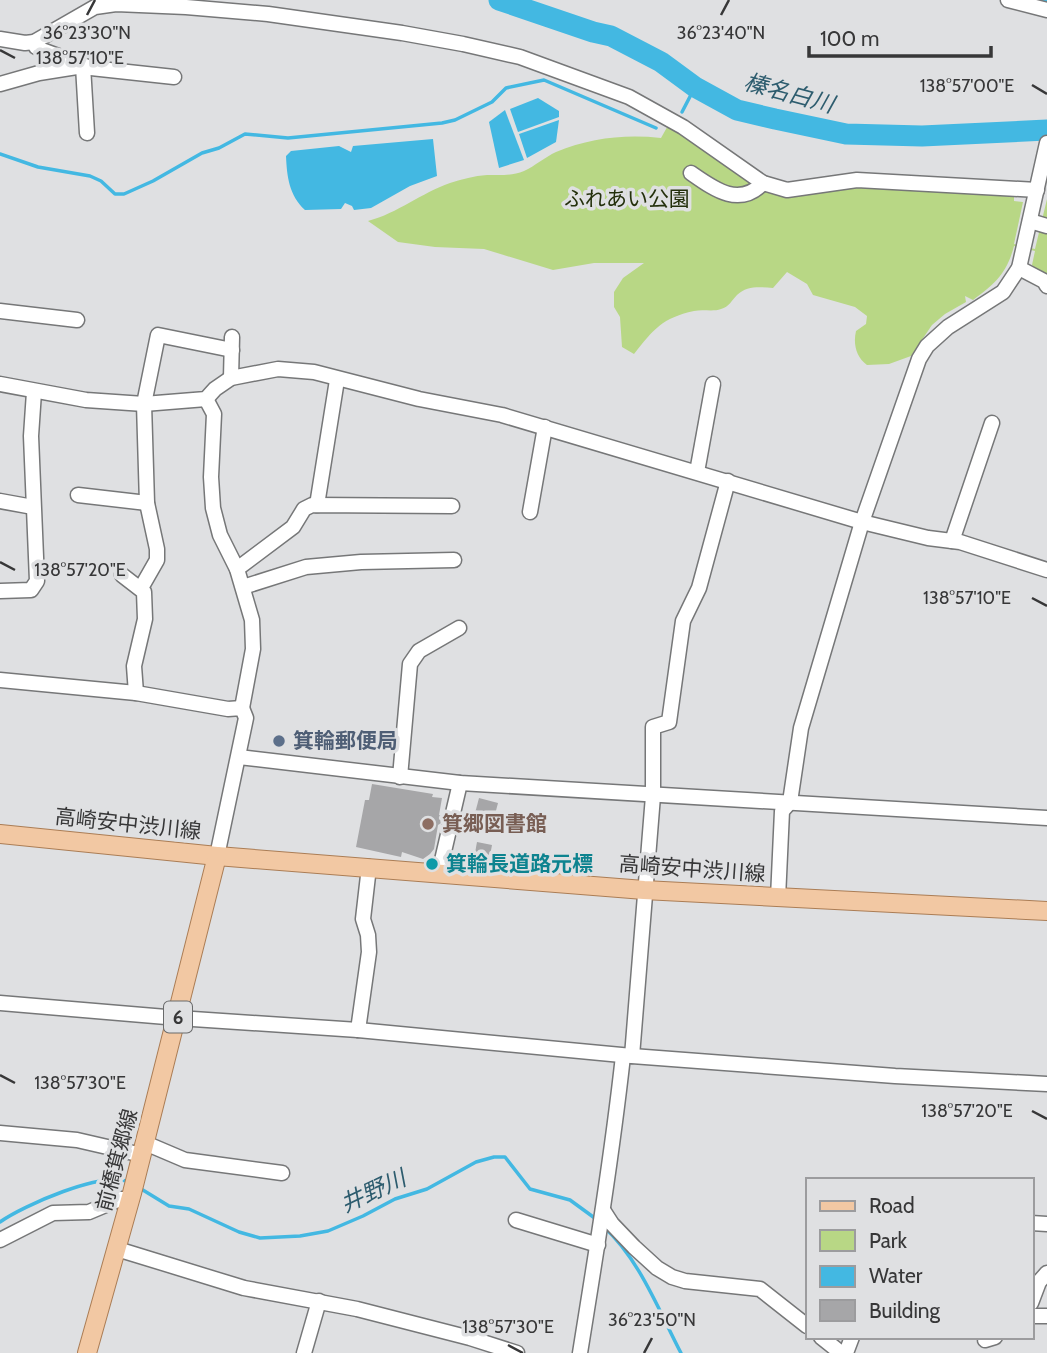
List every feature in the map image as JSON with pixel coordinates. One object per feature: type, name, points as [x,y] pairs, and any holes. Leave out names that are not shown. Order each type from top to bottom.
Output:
[{"type":"main road","name":"高崎安中渋川線","points":[[0,834],[217,856],[644,890],[1047,911]]},
{"type":"main road","name":"前橋箕郷線","points":[[87,1353],[178,1018],[217,856]]},
{"type":"street","points":[[1008,0],[1047,10]]},
{"type":"street","points":[[0,39],[34,42],[94,7],[117,4],[268,14],[402,33],[463,44],[543,64],[629,97],[683,127],[763,183],[787,190],[858,180],[1037,187]]},
{"type":"street","points":[[34,42],[36,47],[42,50],[83,66],[105,71],[174,77]]},
{"type":"street","points":[[0,84],[39,73],[83,66]]},
{"type":"street","points":[[83,66],[87,133]]},
{"type":"street","points":[[778,898],[782,811],[790,802],[801,728],[862,522],[919,359],[927,346],[948,327],[1003,292],[1019,268],[1047,143]]},
{"type":"street","points":[[691,173],[713,188],[734,195],[746,195],[756,191],[763,183]]},
{"type":"street","points":[[1030,221],[1047,226]]},
{"type":"street","points":[[1019,268],[1044,281],[1047,286]]},
{"type":"street","points":[[0,311],[77,320]]},
{"type":"street","points":[[141,588],[156,560],[157,549],[147,503],[144,404],[158,335],[232,344],[231,378]]},
{"type":"street","points":[[0,384],[86,400],[144,404],[206,399],[215,388],[231,378],[294,369],[502,415],[862,522],[952,541],[1047,570]]},
{"type":"street","points":[[317,505],[338,380]]},
{"type":"street","points":[[697,472],[713,384]]},
{"type":"street","points":[[0,591],[31,590],[37,581],[31,436],[34,392]]},
{"type":"street","points":[[206,399],[214,414],[211,477],[213,508],[220,535],[237,569],[253,620],[253,649],[243,708],[246,718],[217,856]]},
{"type":"street","points":[[952,541],[992,423]]},
{"type":"street","points":[[530,512],[545,427]]},
{"type":"street","points":[[580,1353],[627,1056],[653,796],[653,727],[669,722],[683,621],[699,589],[728,481]]},
{"type":"street","points":[[78,495],[147,503]]},
{"type":"street","points":[[0,501],[33,507]]},
{"type":"street","points":[[237,569],[293,527],[304,509],[317,505],[452,506]]},
{"type":"street","points":[[243,587],[306,567],[361,562],[454,560]]},
{"type":"street","points":[[122,575],[141,588],[146,607],[135,653],[136,693]]},
{"type":"street","points":[[400,777],[410,664],[419,651],[459,628]]},
{"type":"street","points":[[0,680],[136,693],[228,709],[243,708]]},
{"type":"street","points":[[239,757],[460,783],[1047,818]]},
{"type":"street","points":[[439,873],[460,783]]},
{"type":"street","points":[[358,1030],[369,952],[369,935],[363,919],[369,867]]},
{"type":"street","points":[[0,1003],[358,1030],[627,1056],[895,1076],[1047,1084]]},
{"type":"street","points":[[0,1133],[143,1149],[185,1160],[282,1173]]},
{"type":"street","points":[[0,1240],[53,1213],[89,1212],[120,1199],[133,1189]]},
{"type":"street","points":[[516,1220],[601,1226],[612,1224],[634,1247],[672,1277],[685,1282],[760,1289],[806,1325]]},
{"type":"street","points":[[117,1249],[244,1288],[358,1309],[517,1353]]},
{"type":"street","points":[[1033,1298],[1039,1282],[1047,1273]]},
{"type":"street","points":[[304,1353],[319,1301]]},
{"type":"street","points":[[824,1339],[841,1353]]},
{"type":"green space","name":"ふれあい公園","points":[[670,122],[773,192],[852,186],[1014,195],[1014,201],[1023,202],[1014,244],[1035,249],[1047,199],[1047,278],[1032,265],[1035,251],[1014,246],[1008,264],[994,283],[973,300],[965,296],[966,302],[932,325],[911,356],[889,364],[867,365],[858,354],[855,345],[856,331],[866,324],[867,316],[855,307],[813,295],[807,284],[787,272],[773,288],[754,287],[745,290],[724,308],[694,311],[666,321],[653,331],[634,354],[622,347],[620,317],[614,307],[614,292],[623,278],[644,263],[594,263],[553,270],[484,249],[398,242],[368,221],[450,183],[477,176],[519,173],[556,152],[582,143],[621,137],[661,138]]},
{"type":"water","points":[[538,98],[559,111],[559,117],[518,132],[510,109]]},
{"type":"water","points":[[505,110],[524,160],[499,168],[489,122]]},
{"type":"water","points":[[559,120],[556,142],[527,158],[519,134]]},
{"type":"water","points":[[433,139],[437,176],[410,186],[371,208],[354,210],[345,203],[341,209],[305,210],[295,198],[290,185],[286,156],[291,151],[339,146],[351,152],[353,146]]},
{"type":"building","points":[[372,784],[433,794],[432,797],[442,798],[439,815],[442,816],[441,823],[438,825],[434,849],[430,854],[423,859],[402,852],[401,857],[356,847],[365,800],[369,800]]},
{"type":"building","points":[[479,798],[498,803],[493,822],[474,817]]},
{"type":"building","points":[[477,842],[492,845],[488,866],[473,864]]},
{"type":"waterway","name":"榛名白川","points":[[499,0],[611,36],[661,62],[695,87],[737,110],[846,134],[922,136],[1047,130]]},
{"type":"waterway","points":[[0,154],[38,167],[90,176],[101,181],[115,194],[124,194],[245,134],[288,138],[442,123],[455,120],[492,102],[506,88],[544,80],[656,128]]},
{"type":"waterway","points":[[682,112],[695,87]]},
{"type":"waterway","name":"井野川","points":[[138,1187],[169,1206],[189,1209],[239,1232],[260,1238],[300,1236],[328,1231],[395,1199],[427,1189],[476,1162],[505,1157],[530,1189],[570,1200],[596,1219]]},
{"type":"waterway","name":"井野川","points":[[0,1222],[26,1207],[83,1185],[101,1181],[128,1182]]},
{"type":"waterway","name":"井野川","points":[[604,1227],[617,1240],[638,1270],[681,1353]]},
{"type":"place","name":"箕輪郵便局","points":[[279,741]]},
{"type":"place","name":"箕郷図書館","points":[[428,824]]},
{"type":"place","name":"箕輪長道路元標","points":[[432,864]]}]
